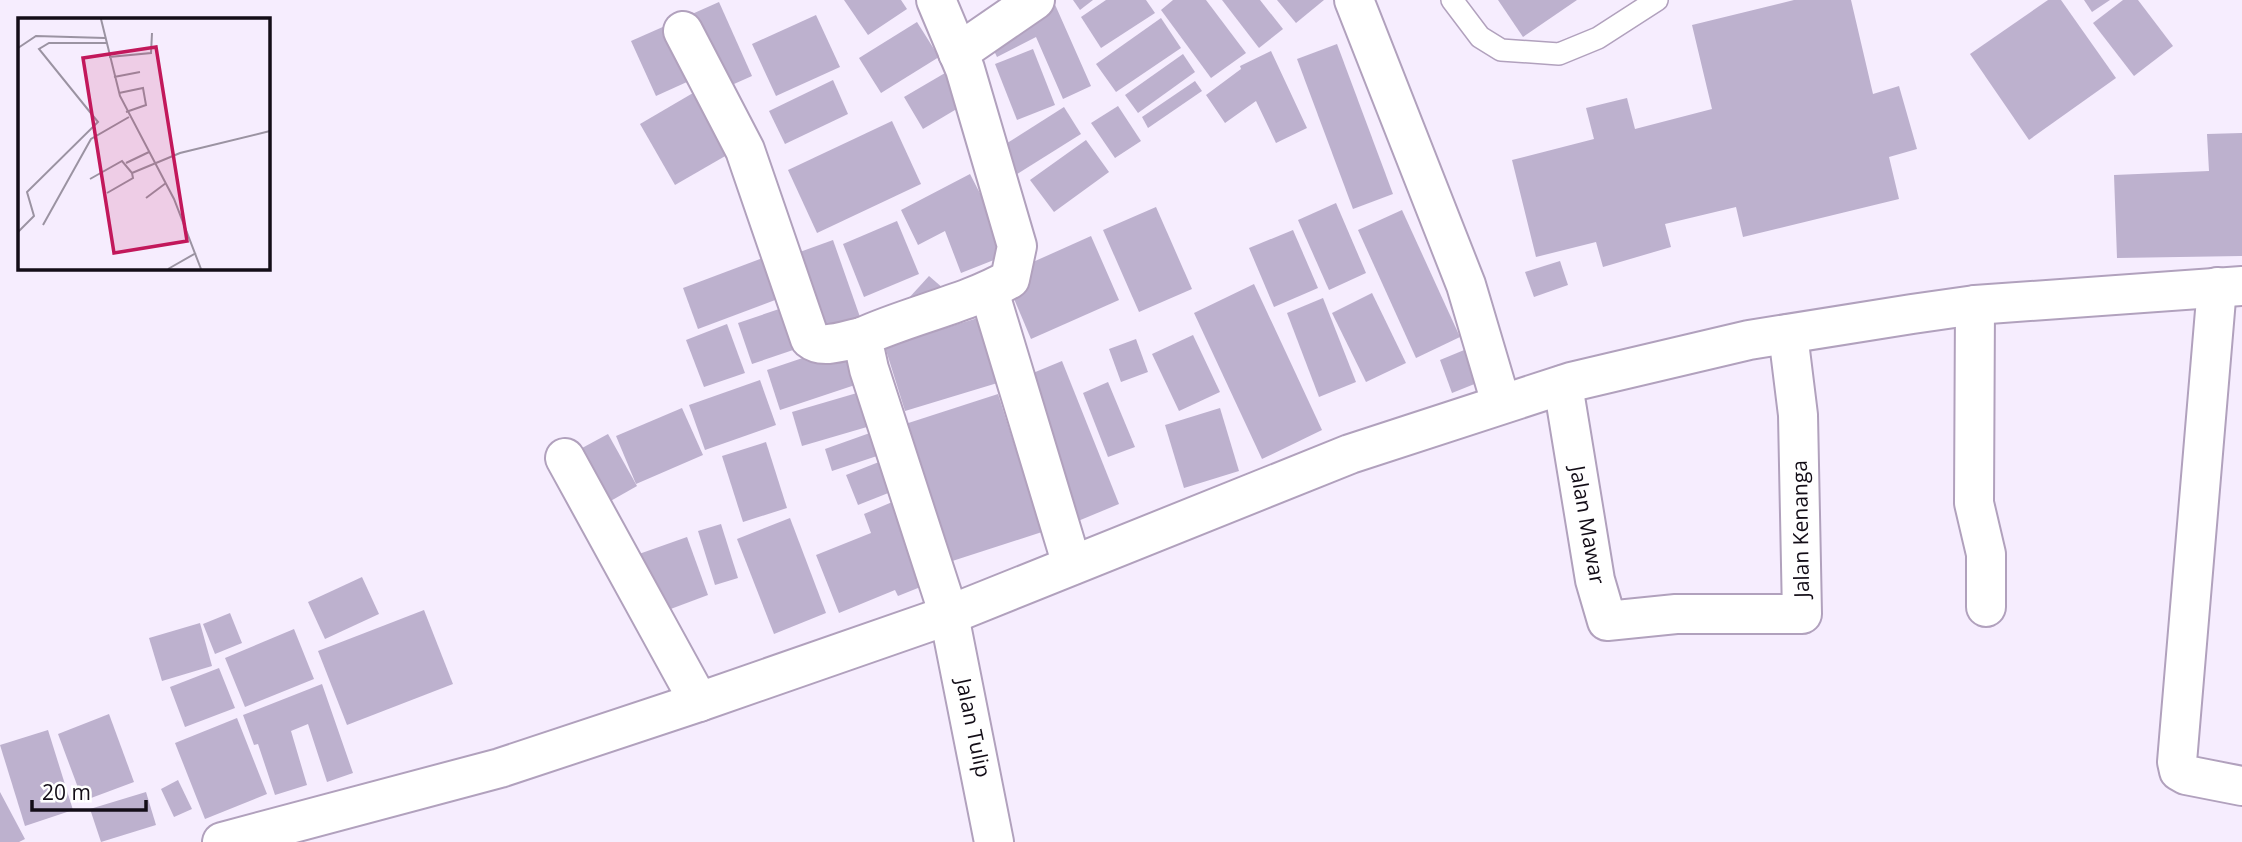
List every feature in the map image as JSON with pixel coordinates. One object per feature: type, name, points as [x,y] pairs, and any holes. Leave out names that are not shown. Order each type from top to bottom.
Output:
[{"type":"street","points":[[682,31],[745,150],[810,339],[816,344],[825,344],[862,337],[937,307],[989,291],[1010,279],[1017,246],[958,53],[936,0]]},
{"type":"street","points":[[958,53],[1035,0]]},
{"type":"street","points":[[1354,0],[1466,285],[1501,403]]},
{"type":"street","points":[[222,842],[500,768],[699,702],[949,615],[1252,496],[1350,454],[1563,385],[1787,334],[1975,305],[2229,286],[2176,762],[2179,771],[2186,775],[2242,786]]},
{"type":"street","points":[[989,291],[1072,565]]},
{"type":"street","points":[[1975,305],[1974,503],[1986,554],[1986,607]]},
{"type":"street","name":"Jalan Kenanga","points":[[1650,616],[1802,614],[1798,415],[1787,334]]},
{"type":"street","name":"Jalan Tulip","points":[[862,337],[869,369],[949,615],[994,842]]},
{"type":"street","name":"Jalan Mawar","points":[[1563,385],[1595,580],[1607,621],[1650,616]]},
{"type":"street","points":[[565,458],[699,702]]},
{"type":"lane","points":[[1452,0],[1480,37],[1501,50],[1559,54],[1598,38],[1657,0]]},
{"type":"building","points":[[844,0],[901,0],[907,9],[868,35]]},
{"type":"building","points":[[1053,0],[1091,86],[1063,99],[1036,37],[997,57],[985,32]]},
{"type":"building","points":[[1073,0],[1093,0],[1080,10]]},
{"type":"building","points":[[1106,0],[1146,0],[1155,13],[1101,48],[1081,17]]},
{"type":"building","points":[[1173,0],[1206,0],[1246,53],[1211,78],[1161,10]]},
{"type":"building","points":[[1222,0],[1260,0],[1283,29],[1259,48]]},
{"type":"building","points":[[1277,0],[1324,0],[1296,23]]},
{"type":"building","points":[[1498,0],[1577,0],[1523,37]]},
{"type":"building","points":[[1794,0],[1851,0],[1873,94],[1899,86],[1917,149],[1889,157],[1899,199],[1743,237],[1736,207],[1665,224],[1671,247],[1603,267],[1596,242],[1536,257],[1512,160],[1594,139],[1586,108],[1627,98],[1635,129],[1712,109],[1692,25]]},
{"type":"building","points":[[2048,0],[2061,0],[2116,78],[2029,140],[1970,54]]},
{"type":"building","points":[[2084,0],[2110,0],[2092,12]]},
{"type":"building","points":[[2123,0],[2138,0],[2173,46],[2134,76],[2093,23]]},
{"type":"building","points":[[719,2],[752,76],[716,92],[683,18]]},
{"type":"building","points":[[816,15],[840,67],[776,96],[752,44]]},
{"type":"building","points":[[1161,18],[1181,48],[1116,92],[1096,64]]},
{"type":"building","points":[[674,22],[698,77],[656,96],[631,41]]},
{"type":"building","points":[[917,22],[939,57],[881,93],[859,58]]},
{"type":"building","points":[[1337,44],[1393,194],[1353,209],[1297,59]]},
{"type":"building","points":[[1033,49],[1055,105],[1017,120],[995,64]]},
{"type":"building","points":[[1271,51],[1307,128],[1276,143],[1256,101],[1225,123],[1206,95],[1241,69],[1240,66]]},
{"type":"building","points":[[1183,54],[1195,72],[1138,113],[1125,95]]},
{"type":"building","points":[[945,73],[965,104],[923,129],[904,97]]},
{"type":"building","points":[[833,80],[848,114],[785,144],[769,111]]},
{"type":"building","points":[[1195,81],[1202,91],[1148,128],[1142,117]]},
{"type":"building","points":[[693,93],[727,155],[675,185],[640,124]]},
{"type":"building","points":[[1118,106],[1141,141],[1115,158],[1091,123]]},
{"type":"building","points":[[1064,107],[1081,134],[1009,179],[993,152]]},
{"type":"building","points":[[892,121],[921,184],[817,233],[788,170]]},
{"type":"building","points":[[2242,133],[2242,256],[2117,258],[2114,175],[2209,171],[2207,134]]},
{"type":"building","points":[[1086,140],[1109,172],[1054,212],[1030,180]]},
{"type":"building","points":[[970,174],[988,209],[1004,256],[961,273],[945,231],[918,245],[901,210]]},
{"type":"building","points":[[1336,203],[1366,273],[1329,290],[1298,220]]},
{"type":"building","points":[[1156,207],[1192,289],[1139,312],[1103,230]]},
{"type":"building","points":[[1402,210],[1460,337],[1416,358],[1358,230]]},
{"type":"building","points":[[897,221],[919,274],[864,297],[843,244]]},
{"type":"building","points":[[1293,230],[1318,288],[1274,307],[1249,248]]},
{"type":"building","points":[[1091,236],[1119,300],[1031,339],[1004,275]]},
{"type":"building","points":[[833,240],[860,317],[814,334],[786,257]]},
{"type":"building","points":[[768,256],[783,297],[698,329],[683,288]]},
{"type":"building","points":[[1560,261],[1568,285],[1534,297],[1525,272]]},
{"type":"building","points":[[929,276],[951,295],[897,311]]},
{"type":"building","points":[[1254,284],[1322,430],[1262,459],[1194,313]]},
{"type":"building","points":[[1372,293],[1406,363],[1366,382],[1332,313]]},
{"type":"building","points":[[1323,298],[1356,382],[1319,397],[1287,313]]},
{"type":"building","points":[[788,306],[802,347],[752,364],[738,323]]},
{"type":"building","points":[[984,316],[1004,381],[905,411],[885,347]]},
{"type":"building","points":[[727,324],[745,373],[704,387],[686,340]]},
{"type":"building","points":[[1193,335],[1220,392],[1179,411],[1152,354]]},
{"type":"building","points":[[1136,339],[1148,372],[1121,382],[1109,349]]},
{"type":"building","points":[[853,341],[867,381],[780,410],[767,370]]},
{"type":"building","points":[[1469,348],[1482,381],[1452,393],[1440,360]]},
{"type":"building","points":[[1062,361],[1119,504],[1066,526],[1009,383]]},
{"type":"building","points":[[760,380],[776,425],[705,450],[689,405]]},
{"type":"building","points":[[1108,382],[1135,447],[1108,457],[1083,393]]},
{"type":"building","points":[[874,388],[884,422],[802,446],[792,412]]},
{"type":"building","points":[[998,394],[1042,532],[940,565],[896,427]]},
{"type":"building","points":[[682,408],[703,455],[636,484],[616,436]]},
{"type":"building","points":[[1220,408],[1239,471],[1184,488],[1165,425]]},
{"type":"building","points":[[881,429],[889,452],[832,471],[825,449]]},
{"type":"building","points":[[608,434],[637,486],[600,507],[571,454]]},
{"type":"building","points":[[766,442],[787,508],[743,522],[722,456]]},
{"type":"building","points":[[889,458],[901,488],[858,505],[846,475]]},
{"type":"building","points":[[904,497],[938,580],[898,596],[895,590],[839,613],[816,555],[871,533],[864,514]]},
{"type":"building","points":[[790,518],[826,613],[774,634],[737,539]]},
{"type":"building","points":[[721,524],[738,578],[715,585],[698,531]]},
{"type":"building","points":[[687,537],[708,595],[660,613],[639,554]]},
{"type":"building","points":[[362,577],[379,614],[325,639],[308,602]]},
{"type":"building","points":[[424,610],[453,684],[347,725],[318,651]]},
{"type":"building","points":[[230,613],[242,643],[215,654],[203,624]]},
{"type":"building","points":[[200,623],[212,666],[162,681],[149,638]]},
{"type":"building","points":[[294,629],[314,679],[245,707],[225,658]]},
{"type":"building","points":[[219,668],[235,708],[185,727],[170,687]]},
{"type":"building","points":[[322,684],[353,773],[327,782],[308,724],[291,731],[307,785],[275,795],[258,744],[254,745],[243,715]]},
{"type":"building","points":[[109,714],[134,782],[83,801],[58,734]]},
{"type":"building","points":[[237,718],[267,794],[205,819],[175,743]]},
{"type":"building","points":[[48,730],[73,810],[25,826],[0,745]]},
{"type":"building","points":[[178,780],[192,809],[174,817],[161,789]]},
{"type":"building","points":[[0,792],[25,839],[19,842],[0,842]]},
{"type":"building","points":[[146,792],[156,825],[101,842],[90,809]]}]
